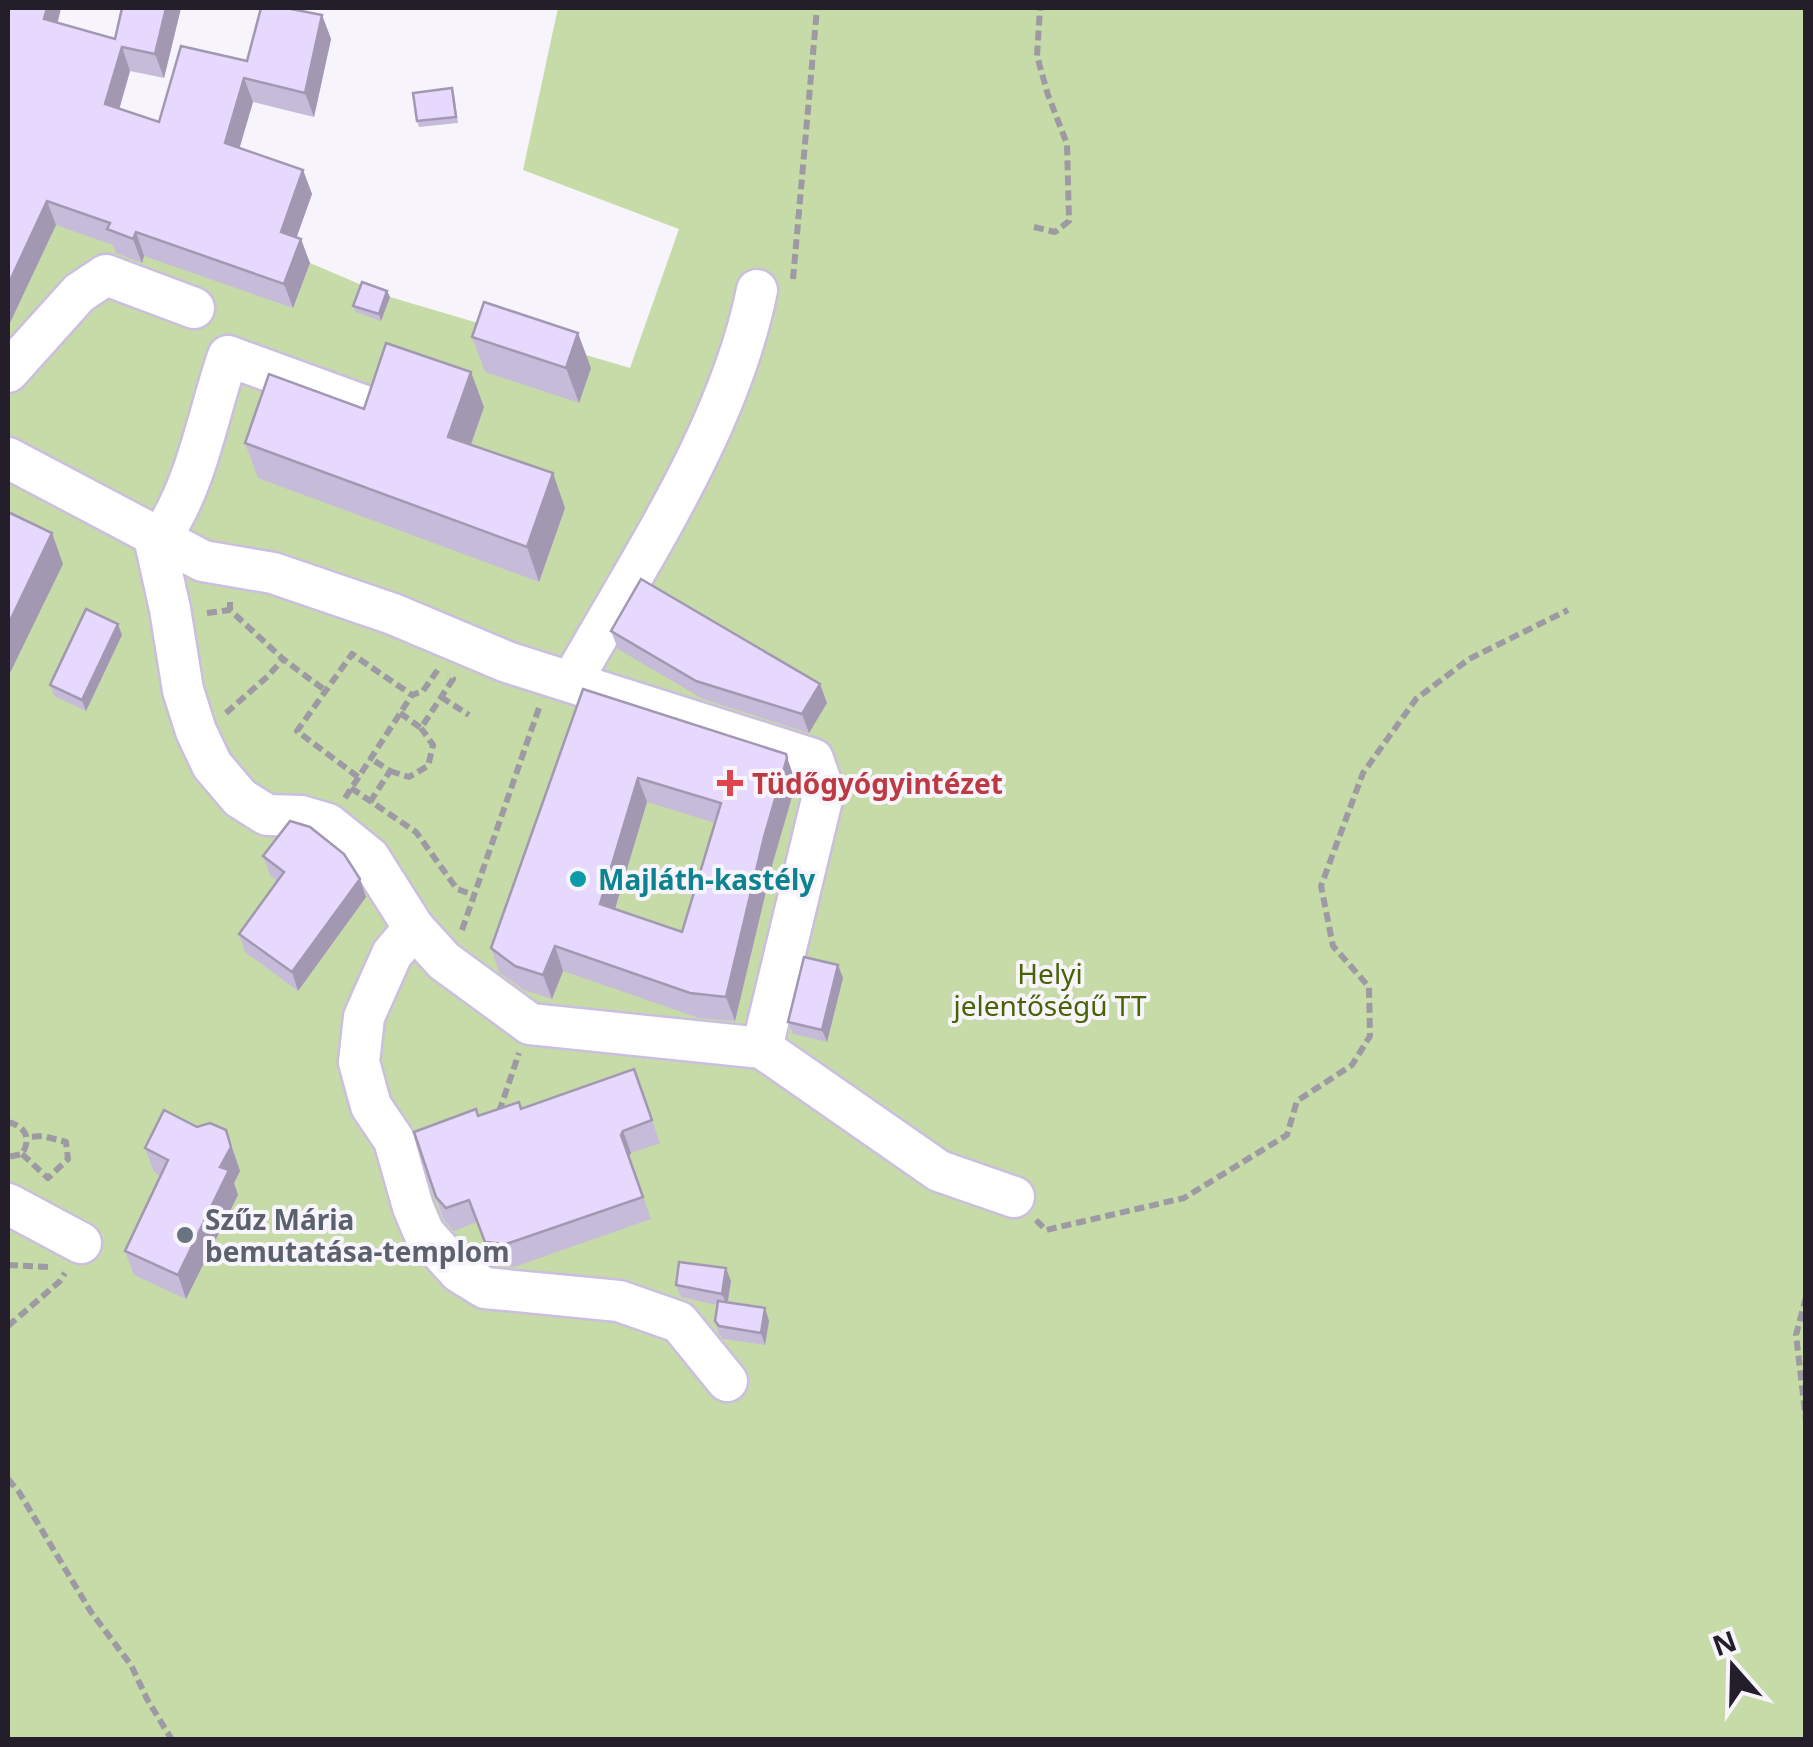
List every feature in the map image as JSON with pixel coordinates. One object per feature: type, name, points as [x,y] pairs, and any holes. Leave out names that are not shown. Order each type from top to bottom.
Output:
[{"type":"street","points":[[8,372],[78,293],[106,274],[194,308]]},
{"type":"street","points":[[560,678],[713,427],[748,338],[774,289]]},
{"type":"street","points":[[156,539],[176,516],[228,356],[365,406]]},
{"type":"street","points":[[8,458],[203,561],[272,573],[376,608],[507,662],[814,758],[824,791],[762,1048]]},
{"type":"street","points":[[156,539],[183,690],[212,765],[240,798],[267,815],[301,816],[328,824],[368,857],[414,928],[444,961],[530,1024],[762,1048],[938,1171],[1014,1198]]},
{"type":"street","points":[[414,928],[392,954],[364,1017],[359,1062],[371,1106],[394,1140],[412,1208],[424,1233],[458,1272],[485,1288],[620,1301],[679,1322],[726,1381]]},
{"type":"street","points":[[8,1204],[76,1254]]},
{"type":"path","points":[[774,289],[818,8]]},
{"type":"path","points":[[1034,228],[1055,232],[1069,221],[1068,144],[1037,56],[1040,8]]},
{"type":"path","points":[[1014,1198],[1046,1230],[1184,1198],[1287,1135],[1297,1101],[1352,1065],[1370,1036],[1369,987],[1333,946],[1321,886],[1363,773],[1416,699],[1469,659],[1568,610]]},
{"type":"path","points":[[239,618],[283,659],[326,691]]},
{"type":"path","points":[[358,777],[297,731],[352,654],[412,695]]},
{"type":"path","points":[[421,728],[453,679],[439,670],[436,656]]},
{"type":"path","points":[[196,731],[208,729],[283,659]]},
{"type":"path","points":[[439,670],[423,690],[412,695],[349,791],[416,832],[458,889],[474,895]]},
{"type":"path","points":[[444,961],[460,937],[530,739],[560,678]]},
{"type":"path","points":[[441,696],[469,715]]},
{"type":"path","points":[[370,758],[390,771],[410,777],[428,766],[433,745],[421,728],[400,713]]},
{"type":"path","points":[[370,802],[390,771]]},
{"type":"path","points":[[495,1123],[530,1024]]},
{"type":"path","points":[[8,1122],[18,1124],[27,1137]]},
{"type":"path","points":[[22,1154],[48,1178],[68,1160],[66,1142],[44,1136],[27,1137]]},
{"type":"path","points":[[22,1154],[27,1137]]},
{"type":"path","points":[[8,1156],[22,1154]]},
{"type":"path","points":[[8,1265],[42,1268],[76,1254]]},
{"type":"path","points":[[8,1326],[59,1282]]},
{"type":"path","points":[[1806,1296],[1796,1335],[1806,1420]]},
{"type":"path","points":[[8,1479],[91,1612],[131,1664],[147,1700],[172,1740]]},
{"type":"green space","name":"Helyi jelentőségű TT","points":[[558,8],[1805,8],[1805,1739],[8,1740],[8,158],[310,263],[390,297],[630,368],[679,229],[523,170]]},
{"type":"building","points":[[8,8],[47,8],[44,19],[115,39],[122,8],[166,8],[155,54],[122,47],[105,104],[159,122],[181,46],[247,61],[261,8],[322,15],[305,93],[244,78],[225,143],[303,170],[281,232],[301,239],[284,284],[136,232],[133,239],[107,229],[110,223],[47,201],[8,285]]},
{"type":"building","points":[[452,88],[456,117],[417,121],[413,93]]},
{"type":"building","points":[[362,282],[387,291],[379,314],[353,306]]},
{"type":"building","points":[[484,302],[578,333],[566,368],[472,337]]},
{"type":"building","points":[[386,343],[471,372],[448,437],[553,473],[527,547],[245,443],[269,374],[364,409]]},
{"type":"building","points":[[8,512],[52,533],[8,625]]},
{"type":"building","points":[[641,579],[820,684],[802,714],[696,681],[611,631]]},
{"type":"building","points":[[86,609],[118,624],[82,700],[50,685]]},
{"type":"building","name":"Majláth-kastély","points":[[583,689],[786,754],[726,997],[690,993],[555,946],[543,975],[515,966],[491,948]],"holes":[[[638,778],[721,803],[682,932],[600,904]]]},
{"type":"building","points":[[290,821],[310,827],[344,854],[360,879],[292,972],[239,934],[284,872],[263,856]]},
{"type":"building","points":[[804,957],[838,965],[822,1030],[788,1022]]},
{"type":"building","points":[[634,1069],[652,1120],[621,1135],[643,1197],[506,1244],[485,1242],[469,1200],[446,1208],[436,1197],[414,1132],[476,1109],[478,1116],[519,1102],[521,1109]]},
{"type":"building","name":"Szűz Mária bemutatása-templom","points":[[164,1110],[197,1127],[210,1123],[226,1130],[231,1147],[220,1167],[229,1170],[178,1275],[125,1251],[168,1160],[145,1148]]},
{"type":"building","points":[[679,1262],[726,1268],[722,1294],[676,1285]]},
{"type":"building","points":[[718,1301],[765,1308],[761,1333],[719,1326],[715,1321]]},
{"type":"place","name":"Tüdőgyógyintézet","points":[[730,783]]},
{"type":"place","name":"Majláth-kastély","points":[[578,879]]},
{"type":"place","name":"Szűz Mária bemutatása-templom","points":[[185,1235]]}]
